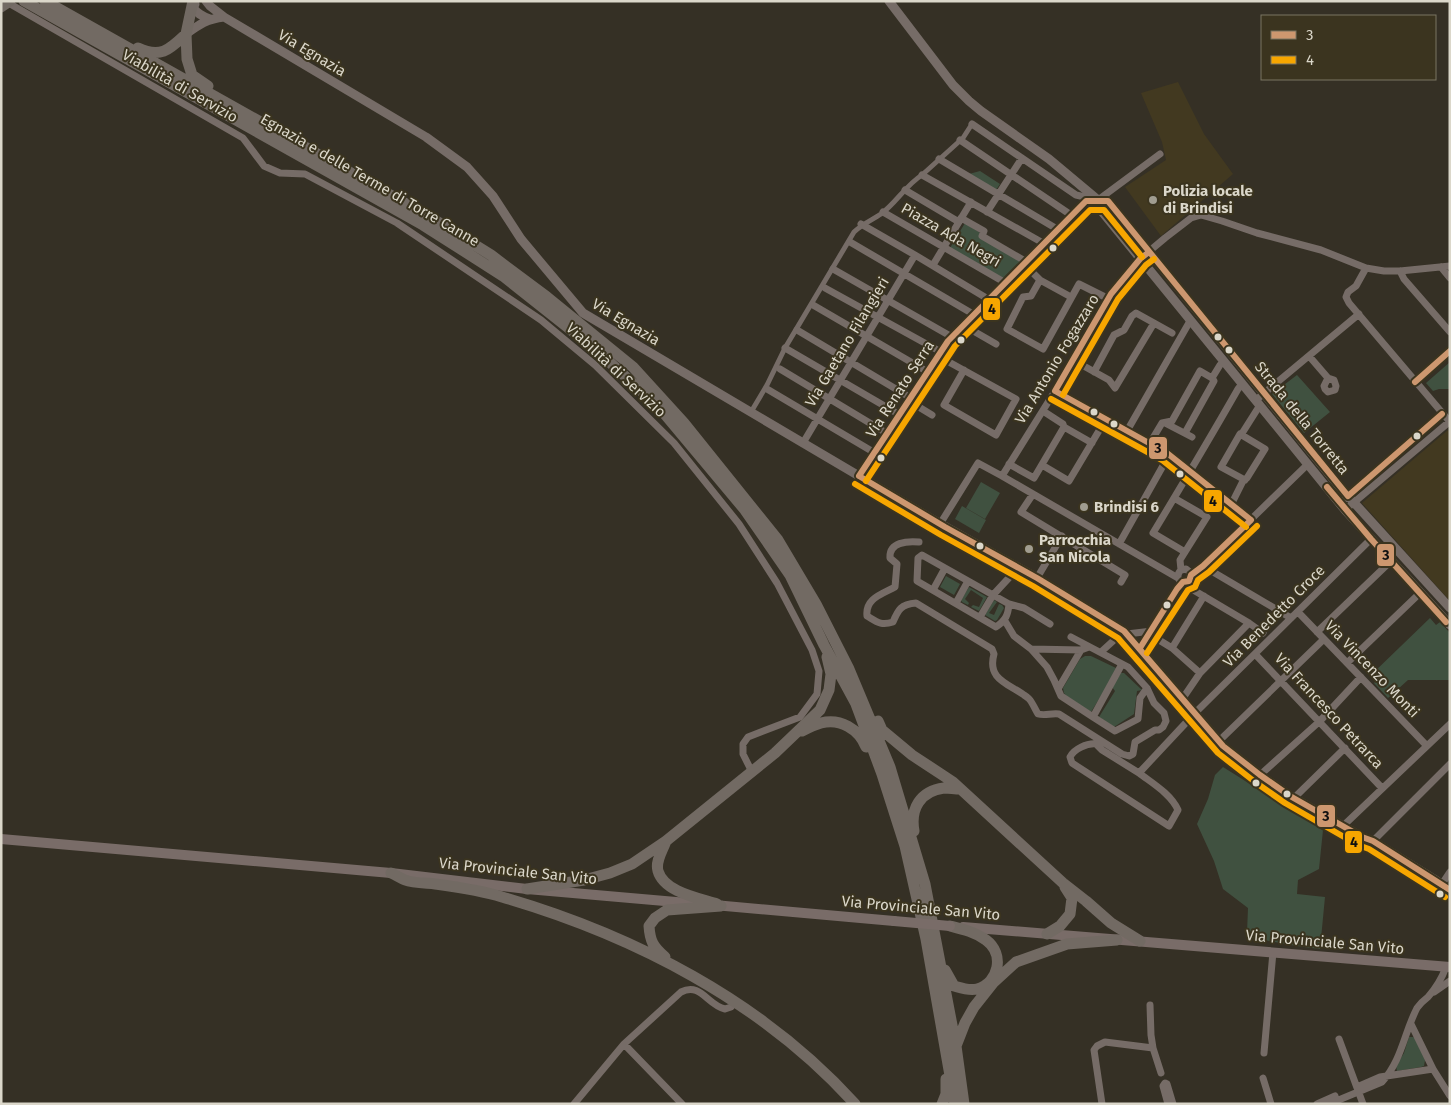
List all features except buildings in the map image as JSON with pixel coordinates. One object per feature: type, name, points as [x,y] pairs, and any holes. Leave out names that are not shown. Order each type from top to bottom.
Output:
[{"type":"highway","points":[[1,7],[10,1]]},
{"type":"highway","name":"Egnazia e delle Terme di Torre Canne","points":[[24,1],[424,225],[503,276],[595,349],[658,406],[746,510],[790,575],[824,645],[856,704],[882,774],[907,856],[926,939],[955,1104]]},
{"type":"highway","name":"Egnazia e delle Terme di Torre Canne","points":[[45,1],[433,219],[491,255],[547,297],[633,368],[684,423],[778,540],[816,604],[849,669],[890,767],[925,884],[956,1046],[964,1104]]},
{"type":"highway","points":[[192,3],[186,34],[187,59],[192,75],[245,114]]},
{"type":"highway","points":[[80,21],[145,52],[160,54],[171,48],[186,34]]},
{"type":"highway","points":[[527,889],[584,880],[610,873],[632,864],[666,841],[752,772],[820,710],[829,690],[831,674],[824,645]]},
{"type":"highway","points":[[849,669],[882,730],[912,755],[953,782],[1063,883],[1111,923],[1140,941]]},
{"type":"highway","points":[[798,732],[822,723],[838,722],[852,728],[863,740],[887,802],[893,808]]},
{"type":"highway","points":[[925,884],[913,823],[918,800],[930,792],[944,788],[960,790]]},
{"type":"highway","points":[[666,841],[658,860],[658,870],[664,881],[673,889],[720,906]]},
{"type":"highway","points":[[391,873],[406,880],[500,896],[552,912],[626,942],[678,967],[735,1001],[798,1049],[843,1090],[855,1104]]},
{"type":"highway","points":[[1047,934],[1060,926],[1070,914],[1072,898],[1063,883]]},
{"type":"highway","points":[[678,967],[656,950],[650,938],[649,926],[655,918],[667,910],[720,906]]},
{"type":"highway","points":[[936,942],[945,970],[954,986],[964,989],[976,989],[986,984],[995,976],[998,960],[990,944],[966,930],[950,926]]},
{"type":"highway","points":[[956,1046],[974,1007],[993,982],[1016,962],[1067,944],[1116,940]]},
{"type":"highway","points":[[935,991],[934,998],[945,1064],[946,1094],[942,1104]]},
{"type":"main road","name":"Via Provinciale San Vito","points":[[1,839],[391,873],[527,889],[1448,967]]},
{"type":"street","name":"Viabilità di Servizio","points":[[4,1],[243,138],[264,166],[280,173],[305,174],[397,223],[542,320],[595,365],[674,443],[739,524],[777,583],[812,650],[819,671],[817,694],[800,717],[748,737],[743,744],[743,754],[752,772]]},
{"type":"street","name":"Strada della Torretta","points":[[889,1],[953,85],[969,101],[1049,159],[1098,200],[1099,208],[1308,464],[1371,539],[1449,622]]},
{"type":"street","points":[[192,3],[208,4]]},
{"type":"street","points":[[192,3],[200,15],[210,19]]},
{"type":"street","name":"Via Egnazia","points":[[208,4],[224,17],[426,137],[467,167],[494,196],[521,238],[582,312],[940,524],[1019,567],[1125,632],[1196,712],[1223,746],[1260,775],[1294,798],[1362,837],[1373,841],[1446,887]]},
{"type":"street","points":[[186,34],[210,19],[224,17]]},
{"type":"street","name":"Strada della Torretta","points":[[972,124],[1076,195],[1108,201],[1351,500],[1450,608]]},
{"type":"street","points":[[751,412],[785,348],[854,232],[862,224],[883,212],[915,179],[960,140],[972,124]]},
{"type":"street","points":[[960,140],[1071,215]]},
{"type":"street","points":[[1098,200],[1160,154]]},
{"type":"street","points":[[987,212],[1022,158]]},
{"type":"street","points":[[939,159],[1057,229]]},
{"type":"street","points":[[922,174],[1043,243]]},
{"type":"street","name":"Piazza Ada Negri","points":[[905,190],[984,231],[982,236],[1024,262],[1040,280],[1071,297]]},
{"type":"street","name":"Via Renato Serra","points":[[860,476],[952,337],[1071,215],[1086,201],[1098,200]]},
{"type":"street","points":[[933,266],[971,202]]},
{"type":"street","name":"Piazza Ada Negri","points":[[883,212],[1004,282]]},
{"type":"street","name":"Via Antonio Fogazzaro","points":[[1002,476],[1109,299],[1140,259],[1191,218],[1201,215],[1257,233],[1321,250],[1366,268]]},
{"type":"street","points":[[862,224],[988,299]]},
{"type":"street","points":[[850,242],[973,314]]},
{"type":"street","name":"Via Gaetano Filangieri","points":[[803,443],[915,255]]},
{"type":"street","points":[[1343,506],[1402,462],[1449,422],[1349,303],[1346,297],[1348,292],[1356,286],[1366,268],[1400,271],[1450,266]]},
{"type":"street","points":[[1441,267],[1450,278]]},
{"type":"street","points":[[833,269],[952,337]]},
{"type":"street","points":[[1400,271],[1404,279],[1450,332]]},
{"type":"street","points":[[1040,280],[1031,296],[1023,297],[1007,330],[1042,349],[1079,284],[1109,299]]},
{"type":"street","points":[[825,288],[878,317],[964,370],[1016,399],[996,435],[944,405],[964,370]]},
{"type":"street","points":[[813,305],[928,372]]},
{"type":"street","points":[[1094,372],[1114,335],[1124,330],[1132,316],[1136,313],[1172,333]]},
{"type":"street","points":[[1245,480],[1221,467],[1240,434],[1242,435],[1264,393],[1359,314]]},
{"type":"street","points":[[1127,431],[1190,321]]},
{"type":"street","points":[[1073,360],[1109,380],[1115,388],[1154,323]]},
{"type":"street","points":[[963,325],[996,344]]},
{"type":"street","points":[[796,330],[851,362],[932,415]]},
{"type":"street","points":[[785,348],[900,415]]},
{"type":"street","points":[[1415,382],[1450,351]]},
{"type":"street","points":[[1309,356],[1328,378]]},
{"type":"street","points":[[1165,423],[1188,435],[1214,381],[1212,378],[1220,365]]},
{"type":"street","points":[[780,369],[888,434]]},
{"type":"street","points":[[1150,443],[1162,423],[1172,421],[1200,371],[1212,378]]},
{"type":"street","points":[[1185,552],[1153,533],[1242,384]]},
{"type":"street","points":[[767,389],[875,453]]},
{"type":"street","points":[[1055,391],[1169,455],[1250,520]]},
{"type":"street","points":[[1043,411],[1063,424],[1064,427],[1092,443]]},
{"type":"street","points":[[1351,500],[1395,455],[1442,414]]},
{"type":"street","points":[[1042,465],[1068,481],[1106,419]]},
{"type":"street","points":[[1009,464],[1034,478],[1064,427]]},
{"type":"street","points":[[1231,505],[1264,449],[1242,435]]},
{"type":"street","points":[[1119,544],[1169,455]]},
{"type":"street","points":[[1395,455],[1402,462]]},
{"type":"street","points":[[940,524],[978,464],[1002,476],[1180,580],[1189,581],[1191,575],[1203,566],[1308,464]]},
{"type":"street","points":[[1033,494],[1021,512],[1125,575],[1121,582]]},
{"type":"street","points":[[1140,648],[1178,589],[1180,580],[1178,575],[1181,570],[1180,560],[1207,517],[1174,498]]},
{"type":"street","points":[[1037,578],[1062,536]]},
{"type":"street","name":"Via Benedetto Croce","points":[[1139,773],[1196,712],[1371,539]]},
{"type":"street","points":[[919,542],[907,541],[896,545],[890,554],[890,558],[897,564],[895,587],[872,599],[867,616],[880,624],[886,624],[893,622],[899,609],[916,603],[992,649],[994,654],[993,670],[996,676],[1030,699],[1038,714],[1059,714],[1122,754],[1129,756],[1133,754],[1135,742],[1154,730],[1159,730],[1163,727],[1166,721],[1164,713],[1154,703],[1147,688],[1128,667],[1071,637]]},
{"type":"street","points":[[1009,604],[1005,621],[996,627],[918,581],[918,558],[922,556],[1009,604],[1024,608],[1050,624]]},
{"type":"street","points":[[1317,632],[1391,561]]},
{"type":"street","points":[[980,617],[993,595],[1019,567]]},
{"type":"street","points":[[933,590],[945,568]]},
{"type":"street","points":[[1181,570],[1186,569],[1191,575]]},
{"type":"street","points":[[1208,569],[1291,618]]},
{"type":"street","points":[[956,603],[968,581]]},
{"type":"street","points":[[1190,588],[1263,633]]},
{"type":"street","points":[[1347,662],[1420,593]]},
{"type":"street","points":[[1172,648],[1204,596]]},
{"type":"street","name":"Via Vincenzo Monti","points":[[1298,612],[1427,746]]},
{"type":"street","points":[[1005,621],[1014,636],[1031,649],[1047,667],[1061,696],[1116,731],[1138,719],[1140,698],[1147,688]]},
{"type":"street","points":[[1183,698],[1200,673],[1249,623]]},
{"type":"street","points":[[1101,652],[1125,632],[1152,631]]},
{"type":"street","points":[[1219,741],[1324,639]]},
{"type":"street","points":[[1159,640],[1172,648],[1200,673]]},
{"type":"street","points":[[1031,649],[1081,650],[1089,647]]},
{"type":"street","points":[[1058,689],[1081,650]]},
{"type":"street","name":"Via Francesco Petrarca","points":[[1256,654],[1382,788]]},
{"type":"street","points":[[1093,718],[1122,664]]},
{"type":"street","points":[[1260,775],[1320,722],[1361,677]]},
{"type":"street","points":[[1343,826],[1450,724]]},
{"type":"street","points":[[1087,744],[1096,744],[1102,750],[1139,773],[1176,804],[1178,810],[1169,826],[1072,763],[1070,757],[1087,744]]},
{"type":"street","points":[[1294,798],[1345,748]]},
{"type":"street","points":[[1373,841],[1450,764]]},
{"type":"street","points":[[1446,887],[1450,872]]},
{"type":"street","points":[[1264,1053],[1273,952]]},
{"type":"street","points":[[1430,995],[1448,967]]},
{"type":"street","points":[[1388,1075],[1399,1057],[1418,1006],[1450,981]]},
{"type":"street","points":[[574,1104],[624,1044],[681,992],[687,989],[694,989],[720,1008],[729,1009],[735,1001]]},
{"type":"street","points":[[1150,1005],[1150,1035],[1161,1073]]},
{"type":"street","points":[[1410,1024],[1433,1069],[1450,1096]]},
{"type":"street","points":[[1339,1039],[1363,1104]]},
{"type":"street","points":[[1102,1104],[1094,1050],[1097,1046],[1105,1042],[1153,1048]]},
{"type":"street","points":[[624,1044],[682,1104]]},
{"type":"street","points":[[1329,1104],[1380,1077],[1433,1069]]},
{"type":"street","points":[[1263,1078],[1271,1104]]},
{"type":"street","points":[[1168,1104],[1163,1086],[1165,1083],[1168,1084],[1173,1104]]},
{"type":"street","points":[[1317,1104],[1358,1089]]},
{"type":"shaded area","points":[[1178,82],[1204,134],[1233,174],[1161,236],[1125,187],[1166,160],[1162,142],[1141,93]]},
{"type":"shaded area","points":[[1448,430],[1450,432],[1450,601],[1362,503]]},
{"type":"green space","points":[[980,171],[1000,184],[996,190],[969,174]]},
{"type":"green space","points":[[965,223],[1022,260],[1002,279],[950,248]]},
{"type":"green space","points":[[1450,362],[1450,389],[1433,391],[1426,383]]},
{"type":"green space","points":[[1297,375],[1330,412],[1304,433],[1272,394]]},
{"type":"green space","points":[[981,482],[1000,493],[985,519],[966,508]]},
{"type":"green space","points":[[962,506],[986,520],[979,533],[955,519]]},
{"type":"green space","points":[[946,576],[960,584],[954,595],[940,587]]},
{"type":"green space","points":[[969,587],[987,597],[979,611],[971,607],[973,605],[979,607],[983,598],[971,590],[965,599],[969,603],[968,605],[961,600]]},
{"type":"green space","points":[[994,600],[997,602],[989,613],[994,615],[999,604],[1004,608],[995,621],[985,615]]},
{"type":"green space","points":[[1430,618],[1436,625],[1440,622],[1450,633],[1450,680],[1408,680],[1388,698],[1374,683],[1376,681],[1371,675]]},
{"type":"green space","points":[[1085,656],[1091,656],[1117,670],[1091,712],[1068,698],[1063,688],[1080,659]]},
{"type":"green space","points":[[1121,673],[1124,673],[1142,690],[1137,691],[1134,714],[1114,727],[1099,717],[1115,691],[1112,687]]},
{"type":"green space","points":[[1223,767],[1323,830],[1319,869],[1298,880],[1297,894],[1325,897],[1320,949],[1248,937],[1248,908],[1223,889],[1214,861],[1197,824],[1208,799],[1215,775]]},
{"type":"green space","points":[[1409,1037],[1415,1038],[1425,1060],[1424,1066],[1397,1071],[1396,1066],[1404,1053]]},
{"type":"transit line","name":"3","points":[[859,476],[948,341],[1086,201],[1108,201],[1348,496]]},
{"type":"transit line","name":"4","points":[[866,481],[955,346],[1090,210],[1104,210],[1142,257]]},
{"type":"transit line","name":"3","points":[[1055,391],[1111,294],[1140,259],[1149,252]]},
{"type":"transit line","name":"4","points":[[1063,395],[1118,299],[1146,265],[1154,259]]},
{"type":"transit line","name":"3","points":[[1415,382],[1450,351]]},
{"type":"transit line","name":"3","points":[[1055,391],[1167,453],[1251,520]]},
{"type":"transit line","name":"4","points":[[1051,399],[1162,460],[1246,527]]},
{"type":"transit line","name":"3","points":[[1348,496],[1442,414]]},
{"type":"transit line","name":"3","points":[[859,476],[1037,578],[1124,631],[1223,746],[1290,796],[1362,837],[1373,841],[1450,890]]},
{"type":"transit line","name":"4","points":[[855,484],[1033,586],[1118,638],[1218,753],[1285,803],[1358,845],[1369,849],[1445,897]]},
{"type":"transit line","name":"3","points":[[1327,487],[1446,622]]},
{"type":"transit line","name":"3","points":[[1140,648],[1183,582],[1189,581],[1191,575],[1251,520]]},
{"type":"transit line","name":"4","points":[[1147,653],[1188,590],[1195,587],[1198,580],[1209,572],[1257,526]]},
{"type":"place","name":"Polizia locale di Brindisi","points":[[1153,200]]},
{"type":"place","name":"Brindisi 6","points":[[1084,507]]},
{"type":"place","name":"Parrocchia San Nicola","points":[[1029,549]]}]
